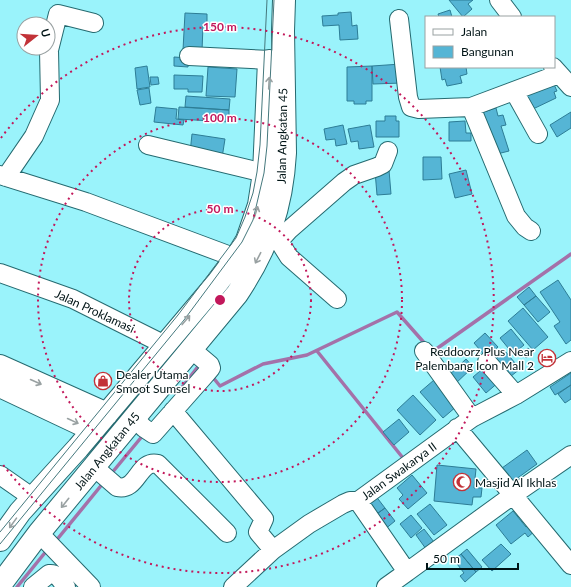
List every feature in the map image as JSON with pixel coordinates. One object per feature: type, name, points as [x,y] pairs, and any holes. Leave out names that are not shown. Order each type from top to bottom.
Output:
[{"type":"main road","name":"Jalan Angkatan 45","points":[[0,540],[20,512],[77,450],[220,279],[236,258],[247,240],[258,206],[264,173],[272,0]]},
{"type":"main road","name":"Jalan Angkatan 45","points":[[1,586],[41,535],[103,475],[113,443],[144,427],[191,349],[237,294],[251,272],[270,233],[276,231],[284,160],[284,0]]},
{"type":"main road","points":[[220,279],[237,294]]},
{"type":"main road","points":[[0,366],[107,414]]},
{"type":"main road","points":[[0,386],[93,430]]},
{"type":"main road","points":[[77,450],[90,443],[98,441],[113,443]]},
{"type":"street","points":[[498,0],[511,16]]},
{"type":"street","points":[[94,23],[58,14],[50,50],[50,100],[34,136],[3,176],[86,202],[236,258]]},
{"type":"street","points":[[399,19],[408,97],[411,107],[419,109],[471,107],[514,91],[556,70],[571,87]]},
{"type":"street","points":[[189,56],[270,60]]},
{"type":"street","points":[[514,91],[538,134]]},
{"type":"street","points":[[471,107],[516,216],[525,227],[531,231]]},
{"type":"street","points":[[148,144],[264,173]]},
{"type":"street","points":[[337,299],[288,257],[276,231],[289,230],[354,175],[383,164],[388,151]]},
{"type":"street","name":"Jalan Proklamasi","points":[[0,273],[73,299],[165,345]]},
{"type":"street","points":[[144,427],[174,411],[208,371],[209,364],[191,349]]},
{"type":"street","points":[[424,351],[472,418]]},
{"type":"street","name":"Jalan Swakarya II","points":[[233,587],[273,550],[332,509],[350,501],[358,501],[472,418],[516,395],[571,361]]},
{"type":"street","points":[[488,362],[516,395]]},
{"type":"street","points":[[174,411],[264,519],[258,532],[273,550]]},
{"type":"street","points":[[457,428],[571,565]]},
{"type":"street","points":[[386,587],[571,455]]},
{"type":"street","points":[[103,475],[117,487],[122,488],[129,486],[148,464],[152,462],[158,464],[226,533]]},
{"type":"street","points":[[0,475],[33,498]]},
{"type":"street","points":[[358,501],[407,572]]},
{"type":"street","points":[[41,535],[91,587]]},
{"type":"street","points":[[33,587],[49,574],[56,575],[66,587]]},
{"type":"building","points":[[449,0],[473,0],[468,4],[472,9],[462,16]]},
{"type":"building","points":[[450,10],[452,16],[439,16],[438,14]]},
{"type":"building","points":[[351,12],[352,26],[357,25],[358,39],[340,40],[339,25],[323,26],[322,16]]},
{"type":"building","points":[[185,13],[207,14],[207,25],[203,25],[202,51],[183,50]]},
{"type":"building","points":[[174,57],[189,58],[188,67],[174,66]]},
{"type":"building","points":[[401,64],[402,83],[373,84],[372,66]]},
{"type":"building","points":[[147,66],[150,87],[137,89],[135,68]]},
{"type":"building","points":[[372,66],[372,101],[366,101],[366,104],[354,104],[354,101],[347,101],[347,67]]},
{"type":"building","points":[[208,67],[237,69],[235,97],[206,96]]},
{"type":"building","points":[[440,68],[466,68],[467,74],[460,76],[462,83],[447,86],[445,79],[442,80]]},
{"type":"building","points":[[174,75],[203,76],[202,92],[188,92],[188,89],[174,89]]},
{"type":"building","points":[[150,77],[158,77],[159,84],[151,85]]},
{"type":"building","points":[[552,80],[557,91],[554,92],[556,98],[533,109],[525,92]]},
{"type":"building","points":[[149,88],[151,103],[140,105],[137,90]]},
{"type":"building","points":[[186,96],[230,99],[229,110],[185,107]]},
{"type":"building","points":[[156,107],[177,109],[176,119],[184,120],[183,125],[154,122]]},
{"type":"building","points":[[179,107],[229,110],[229,122],[178,119]]},
{"type":"building","points":[[496,108],[498,116],[503,115],[506,125],[501,126],[509,151],[493,155],[481,113]]},
{"type":"building","points":[[571,112],[571,128],[557,137],[550,125]]},
{"type":"building","points":[[385,116],[396,116],[396,121],[399,121],[399,137],[376,137],[376,121],[385,121]]},
{"type":"building","points":[[465,121],[466,133],[471,133],[471,141],[449,141],[449,122]]},
{"type":"building","points":[[343,125],[347,144],[336,146],[335,139],[326,140],[324,129]]},
{"type":"building","points":[[370,125],[374,147],[359,149],[358,141],[351,142],[348,129]]},
{"type":"building","points":[[192,134],[225,139],[222,158],[190,153]]},
{"type":"building","points":[[423,157],[441,157],[442,179],[423,180]]},
{"type":"building","points":[[389,170],[391,194],[377,195],[375,171]]},
{"type":"building","points":[[466,170],[472,194],[455,198],[449,174]]},
{"type":"building","points":[[558,280],[571,300],[571,340],[566,344],[554,326],[560,322],[540,292]]},
{"type":"building","points":[[529,287],[536,296],[524,305],[517,297]]},
{"type":"building","points":[[536,296],[550,312],[538,322],[524,305]]},
{"type":"building","points":[[523,308],[548,337],[533,350],[508,321]]},
{"type":"building","points":[[511,329],[524,345],[513,354],[500,338]]},
{"type":"building","points":[[485,333],[498,347],[486,357],[474,343]]},
{"type":"building","points":[[528,348],[532,353],[526,358],[522,353]]},
{"type":"building","points":[[505,351],[520,369],[506,380],[492,362]]},
{"type":"building","points":[[466,359],[473,367],[454,385],[447,377]]},
{"type":"building","points":[[487,365],[500,381],[486,393],[473,377]]},
{"type":"building","points":[[571,373],[571,385],[555,395],[550,387]]},
{"type":"building","points":[[434,380],[457,406],[443,418],[420,392]]},
{"type":"building","points":[[571,385],[571,399],[565,403],[558,394]]},
{"type":"building","points":[[413,395],[436,420],[420,435],[397,410]]},
{"type":"building","points":[[399,419],[409,432],[394,445],[383,432]]},
{"type":"building","points":[[527,450],[537,464],[512,482],[502,468]]},
{"type":"building","points":[[437,465],[476,469],[474,488],[482,488],[481,497],[473,497],[472,505],[434,501]]},
{"type":"building","points":[[412,475],[427,493],[408,509],[399,499],[403,495],[397,488]]},
{"type":"building","points":[[375,495],[385,508],[374,516],[364,503]]},
{"type":"building","points":[[430,504],[447,525],[434,535],[417,514]]},
{"type":"building","points":[[385,508],[395,521],[384,530],[374,516]]},
{"type":"building","points":[[513,511],[526,527],[531,523],[537,529],[528,537],[525,533],[511,544],[496,525]]},
{"type":"building","points":[[411,515],[422,528],[411,538],[400,524]]},
{"type":"building","points":[[424,529],[434,542],[426,549],[416,535]]},
{"type":"building","points":[[501,544],[511,554],[492,571],[482,560]]},
{"type":"building","points":[[467,549],[482,567],[476,572],[461,554]]},
{"type":"building","points":[[461,554],[476,572],[465,582],[460,576],[464,573],[454,560]]},
{"type":"waterway","points":[[432,352],[571,254]]},
{"type":"waterway","points":[[211,375],[220,386],[263,364],[307,355],[397,312],[427,346]]},
{"type":"waterway","points":[[317,351],[403,458]]},
{"type":"waterway","points":[[176,395],[200,364]]},
{"type":"waterway","points":[[111,474],[144,434]]},
{"type":"waterway","points":[[55,542],[104,482]]},
{"type":"waterway","points":[[17,587],[48,549]]},
{"type":"tram line","points":[[0,532],[178,315],[236,238],[253,193],[257,172],[260,145],[267,0]]},
{"type":"tram line","points":[[0,544],[184,320],[242,242],[253,220],[264,173],[267,146],[274,0]]},
{"type":"place","name":"Reddoorz Plus Near Palembang Icon Mall 2","points":[[547,358]]},
{"type":"place","name":"Dealer Utama Smoot Sumsel","points":[[103,381]]},
{"type":"place","name":"Masjid Al Ikhlas","points":[[462,482]]}]
